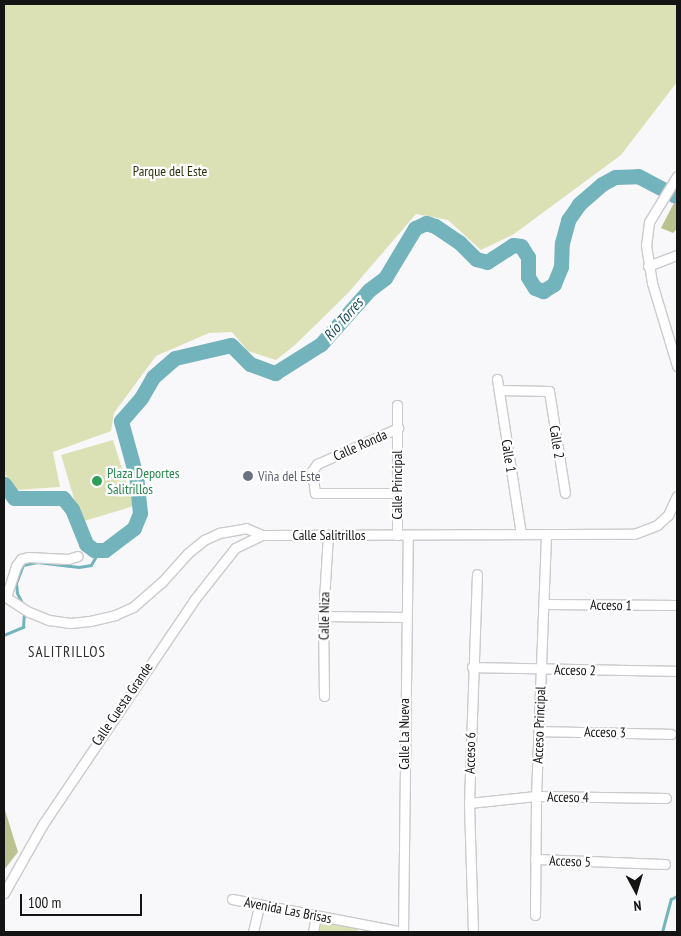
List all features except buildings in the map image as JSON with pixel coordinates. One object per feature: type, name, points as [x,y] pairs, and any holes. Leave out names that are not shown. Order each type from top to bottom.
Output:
[{"type":"street","points":[[677,176],[648,222],[646,235],[648,266],[677,366]]},
{"type":"street","points":[[648,266],[677,255]]},
{"type":"street","name":"Calle 1","points":[[497,379],[521,534]]},
{"type":"street","name":"Calle 2","points":[[499,390],[549,391],[565,493]]},
{"type":"street","name":"Calle Principal","points":[[397,406],[397,535]]},
{"type":"street","name":"Calle Ronda","points":[[397,493],[315,493],[312,471],[316,464],[398,428]]},
{"type":"street","name":"Calle Salitrillos","points":[[5,597],[29,612],[49,620],[70,623],[115,615],[133,606],[161,583],[188,553],[204,540],[219,533],[246,528],[262,536],[620,535],[645,531],[668,516],[677,499]]},
{"type":"street","name":"Acceso Principal","points":[[535,915],[536,796],[545,604],[546,534]]},
{"type":"street","name":"Calle Niza","points":[[324,696],[323,616],[328,535]]},
{"type":"street","name":"Calle La Nueva","points":[[403,932],[405,617],[408,535]]},
{"type":"street","name":"Calle Cuesta Grande","points":[[4,893],[43,824],[194,600],[234,548],[262,536]]},
{"type":"street","points":[[5,597],[16,566],[21,559],[28,556],[68,559],[78,556]]},
{"type":"street","name":"Acceso 6","points":[[473,932],[469,803],[472,667],[477,574]]},
{"type":"street","name":"Acceso 1","points":[[545,604],[677,606]]},
{"type":"street","points":[[323,616],[405,617]]},
{"type":"street","name":"Acceso 2","points":[[472,667],[677,671]]},
{"type":"street","name":"Acceso 3","points":[[539,731],[671,734]]},
{"type":"street","name":"Acceso 4","points":[[469,803],[536,796],[666,798]]},
{"type":"street","name":"Acceso 5","points":[[535,859],[665,864]]},
{"type":"street","name":"Avenida Las Brisas","points":[[232,899],[403,932]]},
{"type":"street","points":[[253,932],[259,905]]},
{"type":"street","points":[[313,932],[316,915]]},
{"type":"green space","name":"Parque del Este","points":[[4,4],[677,4],[677,82],[621,155],[514,234],[481,250],[448,220],[416,214],[348,293],[295,345],[276,360],[248,351],[232,332],[209,333],[156,356],[114,413],[111,431],[53,452],[60,487],[16,490],[4,473]]},
{"type":"green space","points":[[677,197],[677,229],[673,233],[661,228]]},
{"type":"green space","name":"Plaza Deportes Salitrillos","points":[[113,440],[134,506],[81,522],[61,455]]},
{"type":"green space","points":[[4,807],[18,852],[4,870]]},
{"type":"green space","points":[[319,921],[358,928],[357,932],[317,932]]},
{"type":"waterway","name":"Río Torres","points":[[4,484],[14,498],[63,498],[72,509],[86,544],[94,550],[105,550],[134,528],[140,513],[136,476],[121,421],[141,398],[153,377],[175,358],[231,345],[250,364],[275,373],[321,344],[369,290],[385,278],[415,228],[426,223],[435,226],[460,243],[476,259],[487,262],[513,245],[521,246],[528,257],[528,277],[535,288],[543,291],[554,284],[561,267],[562,243],[568,220],[579,204],[602,184],[615,177],[638,176],[674,195],[677,192]]},
{"type":"waterway","points":[[23,605],[17,593],[16,583],[23,565],[37,562],[79,567],[91,565],[99,551]]},
{"type":"waterway","points":[[4,635],[23,627],[24,612]]},
{"type":"waterway","points":[[662,932],[671,899],[677,896]]},
{"type":"place","name":"Viña del Este","points":[[248,476]]},
{"type":"place","name":"Plaza Deportes Salitrillos","points":[[97,481]]},
{"type":"district","name":"SALITRILLOS","points":[[67,652]]}]
